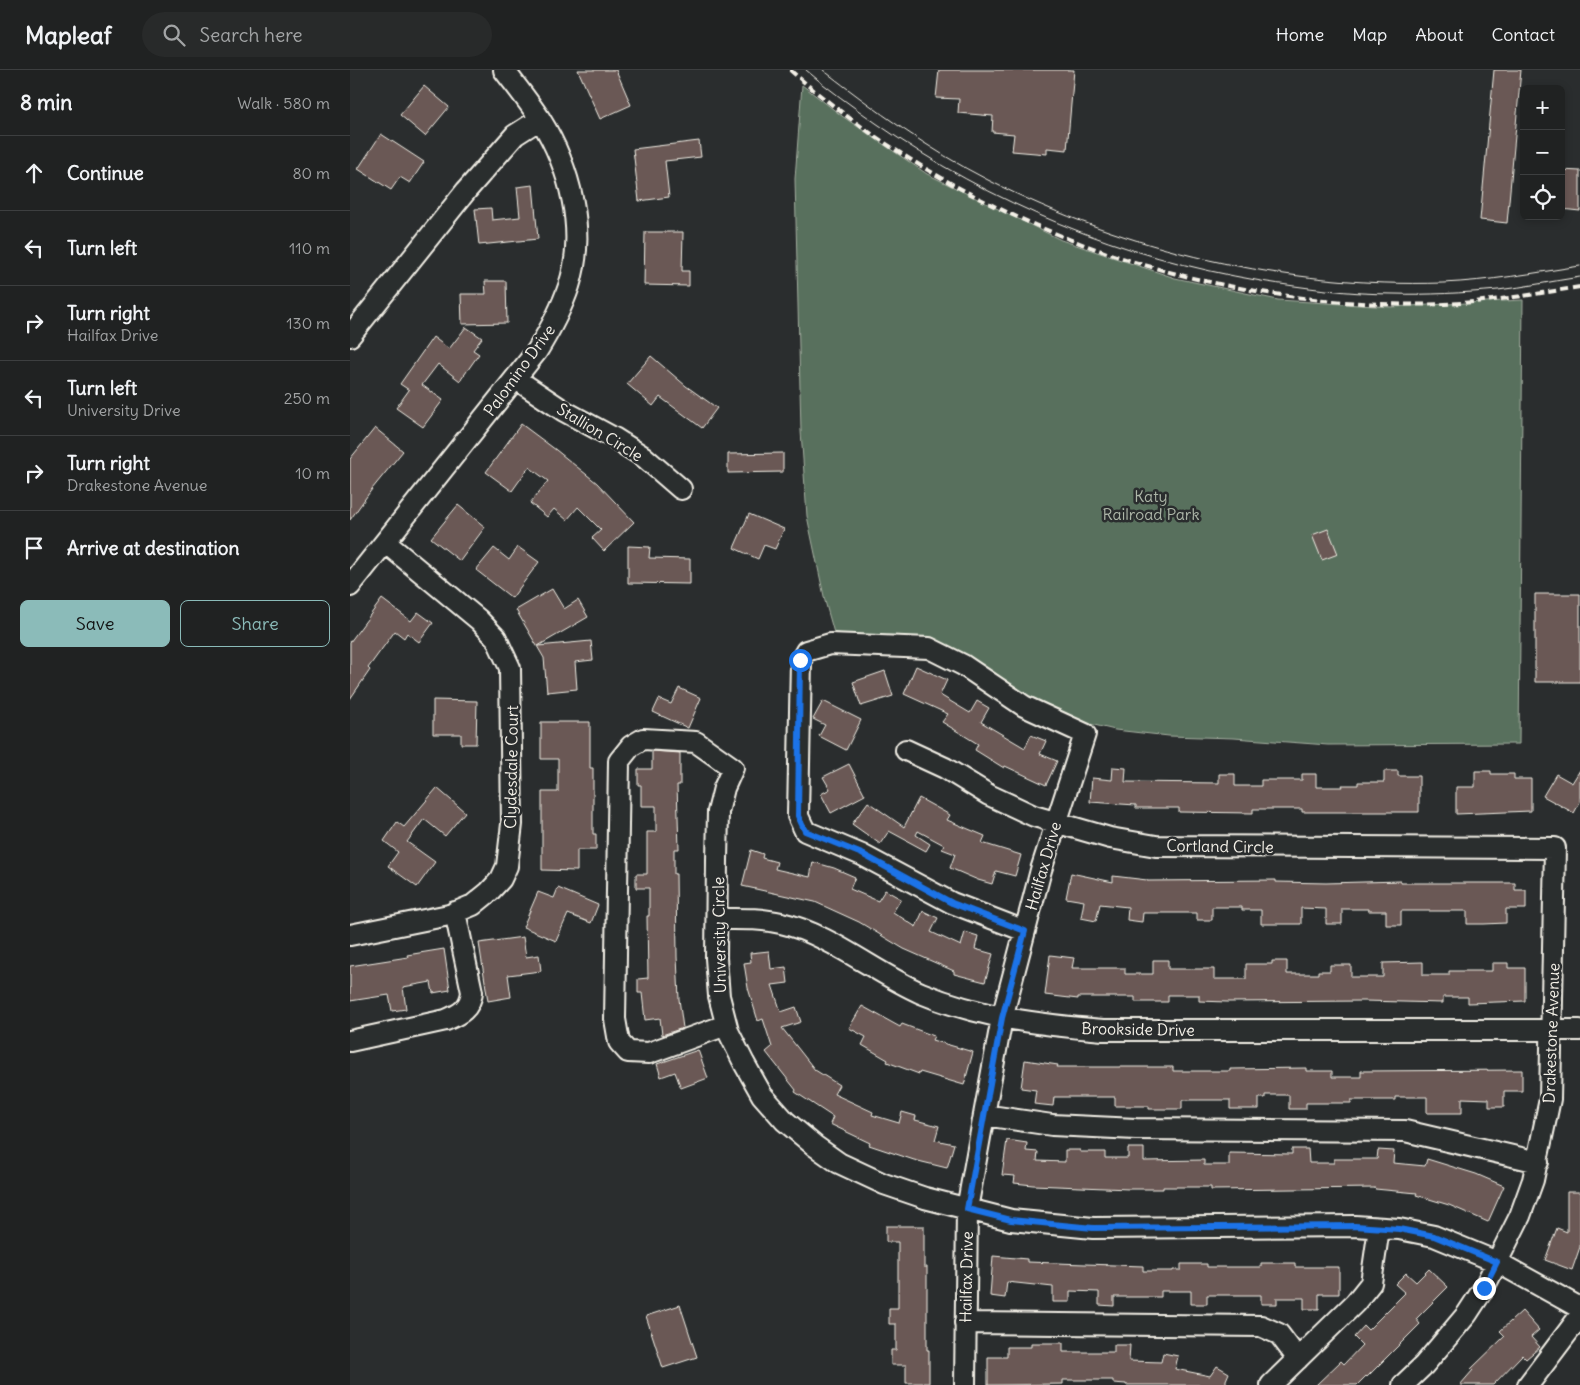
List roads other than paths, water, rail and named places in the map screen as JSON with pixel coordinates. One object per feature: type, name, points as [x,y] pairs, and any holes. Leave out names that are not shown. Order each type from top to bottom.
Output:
[{"type":"street","name":"Palomino Drive","points":[[350,586],[537,351],[556,320],[569,285],[575,247],[575,219],[570,188],[559,155],[540,119],[504,70]]},
{"type":"street","points":[[350,336],[466,191],[515,135],[540,119]]},
{"type":"street","name":"Stallion Circle","points":[[516,379],[564,411],[614,438],[644,457],[681,489]]},
{"type":"street","name":"Clydesdale Court","points":[[350,936],[449,915],[472,905],[489,892],[501,879],[507,866],[512,824],[510,668],[496,638],[479,620],[386,543]]},
{"type":"street","name":"Hailfax Drive","points":[[965,1385],[967,1209],[984,1115],[1002,1018],[1025,931],[1055,823],[1085,734],[1024,706],[963,665],[929,648],[830,644],[806,651],[800,660],[798,816],[805,831],[862,854],[952,903],[1025,931]]},
{"type":"street","name":"University Circle","points":[[726,1025],[649,1053],[628,1052],[618,1042],[615,1020],[619,761],[631,746],[643,739],[696,742],[733,768],[724,788],[718,812],[716,958],[719,996],[726,1025],[762,1095],[785,1121],[839,1163],[884,1184],[925,1198],[1011,1220],[1093,1228],[1355,1226],[1399,1229],[1434,1236],[1497,1262],[1580,1308]]},
{"type":"street","name":"Cortland Circle","points":[[906,750],[945,768],[988,795],[1034,816],[1110,838],[1156,846],[1555,848]]},
{"type":"street","name":"Drakestone Avenue","points":[[1403,1385],[1424,1365],[1466,1314],[1484,1288],[1520,1216],[1533,1180],[1550,1099],[1555,848]]},
{"type":"street","points":[[350,1041],[446,1020],[460,1014],[467,1008],[472,992],[455,912]]},
{"type":"street","name":"Brookside Drive","points":[[717,919],[757,919],[783,924],[816,936],[856,957],[886,976],[955,1006],[1002,1018],[1057,1026],[1102,1030],[1580,1030]]},
{"type":"street","points":[[984,1115],[1052,1125],[1136,1128],[1404,1131],[1538,1162]]},
{"type":"street","points":[[1271,1385],[1355,1302],[1371,1283],[1379,1228]]},
{"type":"street","points":[[1528,1385],[1580,1316]]},
{"type":"street","points":[[965,1322],[1261,1326],[1279,1334],[1298,1359]]},
{"type":"tram line","points":[[806,70],[831,91],[876,123],[966,179],[1012,203],[1060,224],[1158,258],[1209,271],[1261,281],[1377,294],[1433,294],[1498,290],[1580,277]]},
{"type":"tram line","points":[[823,70],[924,143],[988,180],[1041,205],[1096,227],[1152,245],[1209,260],[1325,279],[1384,283],[1460,282],[1580,266]]},
{"type":"railway","points":[[790,70],[860,125],[934,174],[1013,215],[1095,249],[1180,275],[1267,293],[1356,303],[1462,303],[1580,287]]},
{"type":"park label","name":"Katy Railroad Park","points":[[1151,505]]}]
